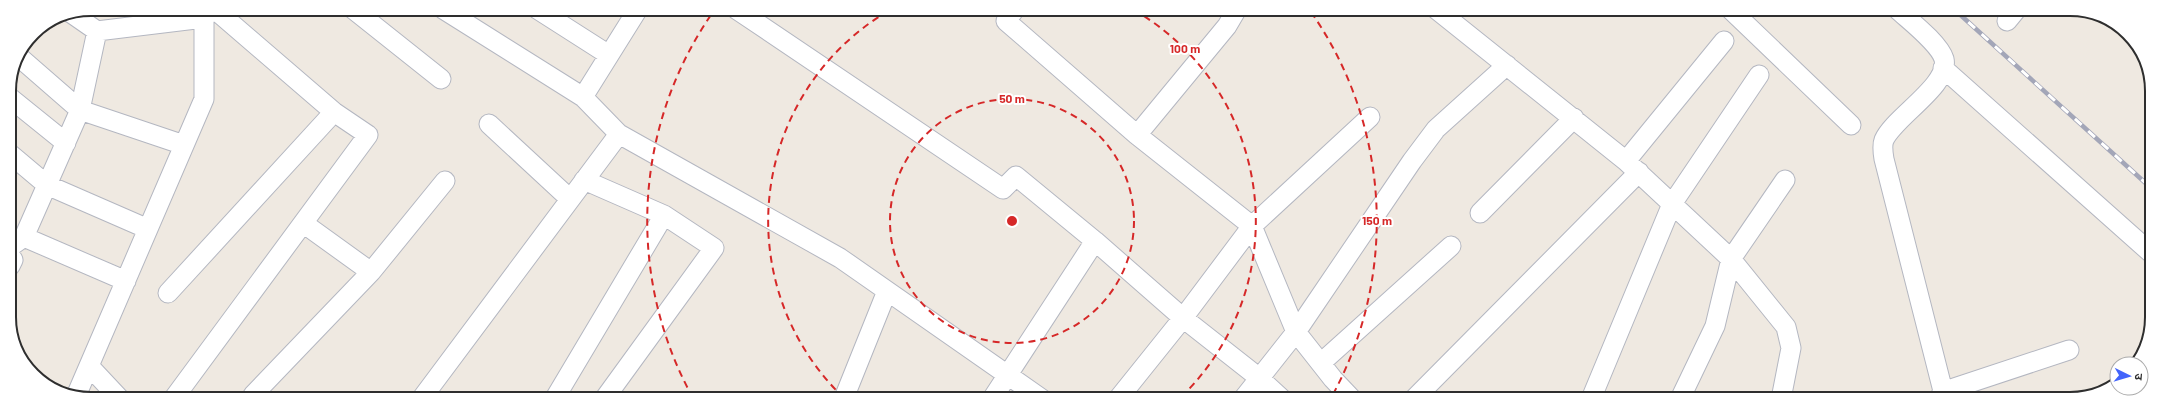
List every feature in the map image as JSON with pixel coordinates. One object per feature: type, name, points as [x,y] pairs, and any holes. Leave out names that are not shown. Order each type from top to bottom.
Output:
[{"type":"street","points":[[77,17],[97,31],[194,16]]},
{"type":"street","points":[[78,390],[204,99],[214,16]]},
{"type":"street","points":[[178,392],[368,135],[334,112],[218,16]]},
{"type":"street","points":[[362,16],[441,78]]},
{"type":"street","points":[[454,16],[583,97],[618,134],[840,258],[1033,392]]},
{"type":"street","points":[[548,16],[609,55]]},
{"type":"street","points":[[583,97],[634,16]]},
{"type":"street","points":[[752,16],[1003,189],[1016,176],[1095,241],[1183,318],[1258,377],[1274,392]]},
{"type":"street","points":[[1010,16],[1006,21],[1137,135],[1252,226],[1296,332],[1346,392]]},
{"type":"street","points":[[1137,135],[1227,26],[1233,16]]},
{"type":"street","points":[[1444,16],[1574,118],[1632,166],[1731,259],[1786,327],[1791,348],[1782,392]]},
{"type":"street","points":[[1737,16],[1851,125]]},
{"type":"street","points":[[1904,16],[1938,50],[1944,59],[1943,68],[1936,85],[1890,130],[1883,142],[1884,158],[1943,392]]},
{"type":"street","points":[[97,31],[80,110],[47,185],[17,242],[126,281]]},
{"type":"street","points":[[1421,392],[1632,166],[1724,41]]},
{"type":"street","points":[[23,60],[80,110],[184,145]]},
{"type":"street","points":[[1248,392],[1258,377],[1296,332],[1412,161],[1436,129],[1507,65]]},
{"type":"street","points":[[1943,68],[2145,248]]},
{"type":"street","points":[[1594,392],[1672,204],[1759,75]]},
{"type":"street","points":[[16,103],[66,143]]},
{"type":"street","points":[[168,293],[334,112]]},
{"type":"street","points":[[1124,392],[1183,318],[1252,226],[1370,117]]},
{"type":"street","points":[[1480,214],[1574,118]]},
{"type":"street","points":[[489,124],[570,199]]},
{"type":"street","points":[[426,392],[618,134]]},
{"type":"street","points":[[16,159],[47,185],[148,229]]},
{"type":"street","points":[[584,180],[664,216],[714,248],[609,392]]},
{"type":"street","points":[[1683,392],[1715,326],[1731,259],[1785,180]]},
{"type":"street","points":[[256,392],[371,272],[445,181]]},
{"type":"street","points":[[559,392],[664,216]]},
{"type":"street","points":[[303,223],[371,272]]},
{"type":"street","points":[[996,392],[1095,241]]},
{"type":"street","points":[[1322,362],[1451,246]]},
{"type":"street","points":[[846,392],[887,291]]},
{"type":"street","points":[[1952,392],[2069,350]]},
{"type":"street","points":[[89,366],[113,392]]},
{"type":"railway","points":[[1962,16],[2145,183]]}]
